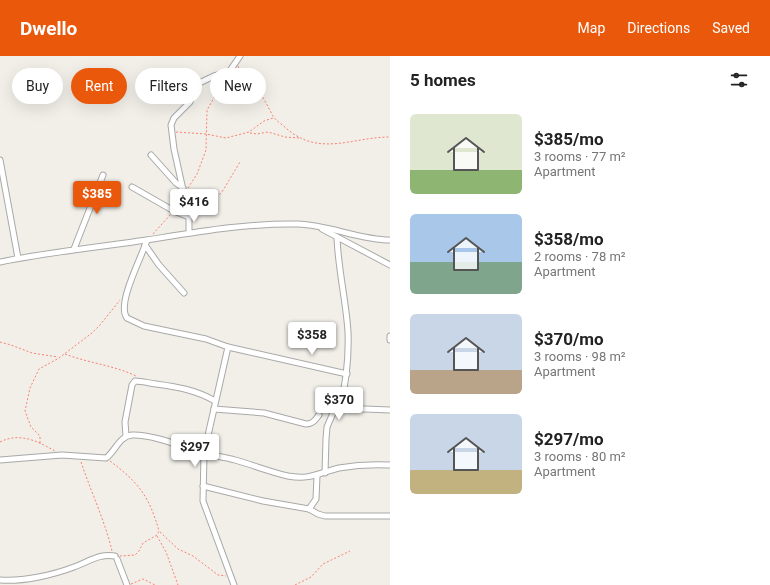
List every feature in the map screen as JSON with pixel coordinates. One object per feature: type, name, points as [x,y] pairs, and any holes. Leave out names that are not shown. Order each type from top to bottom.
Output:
[{"type":"street","points":[[232,68],[240,56]]},
{"type":"street","points":[[190,233],[189,217],[174,149],[171,125],[174,118],[190,102],[193,86],[210,78]]},
{"type":"street","points":[[151,155],[176,183],[183,188]]},
{"type":"street","points":[[0,160],[18,258]]},
{"type":"street","points":[[74,249],[103,174]]},
{"type":"street","points":[[132,187],[174,211],[189,217]]},
{"type":"street","points":[[0,262],[74,249],[146,243],[190,233],[243,226],[300,224],[316,226],[378,240],[390,240]]},
{"type":"street","points":[[316,226],[390,265]]},
{"type":"street","points":[[325,473],[327,427],[333,414],[340,408],[347,374],[348,332],[338,259],[337,237]]},
{"type":"street","points":[[146,243],[159,265],[184,294]]},
{"type":"street","points":[[146,243],[125,298],[125,316],[133,322],[206,339],[228,347],[347,374]]},
{"type":"street","points":[[228,347],[204,453],[203,486],[205,507],[234,585]]},
{"type":"street","points":[[126,436],[125,422],[132,386],[135,382],[143,381],[186,388],[215,401]]},
{"type":"street","points":[[340,408],[390,410]]},
{"type":"street","points":[[214,409],[264,413],[306,424],[310,424],[319,415]]},
{"type":"street","points":[[0,460],[62,455],[106,458],[111,455],[122,439],[131,435],[143,436],[179,445],[288,476],[317,476],[353,466],[370,464],[390,465]]},
{"type":"street","points":[[309,509],[316,500],[317,476]]},
{"type":"street","points":[[203,486],[263,501],[309,509],[325,516],[390,516]]},
{"type":"street","points":[[0,580],[16,580],[47,575],[73,568],[102,555],[116,557],[128,585]]},
{"type":"path","points":[[236,62],[246,78],[258,90],[274,117],[307,142],[338,144],[381,137],[390,137]]},
{"type":"path","points":[[146,243],[174,211],[185,196],[197,174],[206,150],[208,110],[211,104]]},
{"type":"path","points":[[171,132],[206,134],[226,138],[249,132],[264,121],[274,117]]},
{"type":"path","points":[[249,132],[257,134],[268,132],[285,137],[300,138]]},
{"type":"path","points":[[189,224],[222,192],[240,162]]},
{"type":"path","points":[[40,443],[40,436],[30,427],[25,411],[30,388],[39,369],[59,358],[96,329],[119,301],[125,298]]},
{"type":"path","points":[[0,342],[32,353],[59,358]]},
{"type":"path","points":[[64,354],[125,371],[143,381]]},
{"type":"path","points":[[0,442],[7,438],[17,437],[30,439],[62,455]]},
{"type":"path","points":[[79,456],[91,490],[106,525],[113,552],[116,557],[135,554],[139,551],[146,540],[157,535],[159,531]]},
{"type":"path","points":[[106,458],[130,476],[142,490],[152,508],[159,531],[178,549],[193,556],[218,575],[230,577]]},
{"type":"path","points":[[157,535],[166,552],[178,585]]},
{"type":"path","points":[[295,585],[311,577],[323,564],[350,551]]},
{"type":"path","points":[[128,585],[143,579],[155,585]]}]
